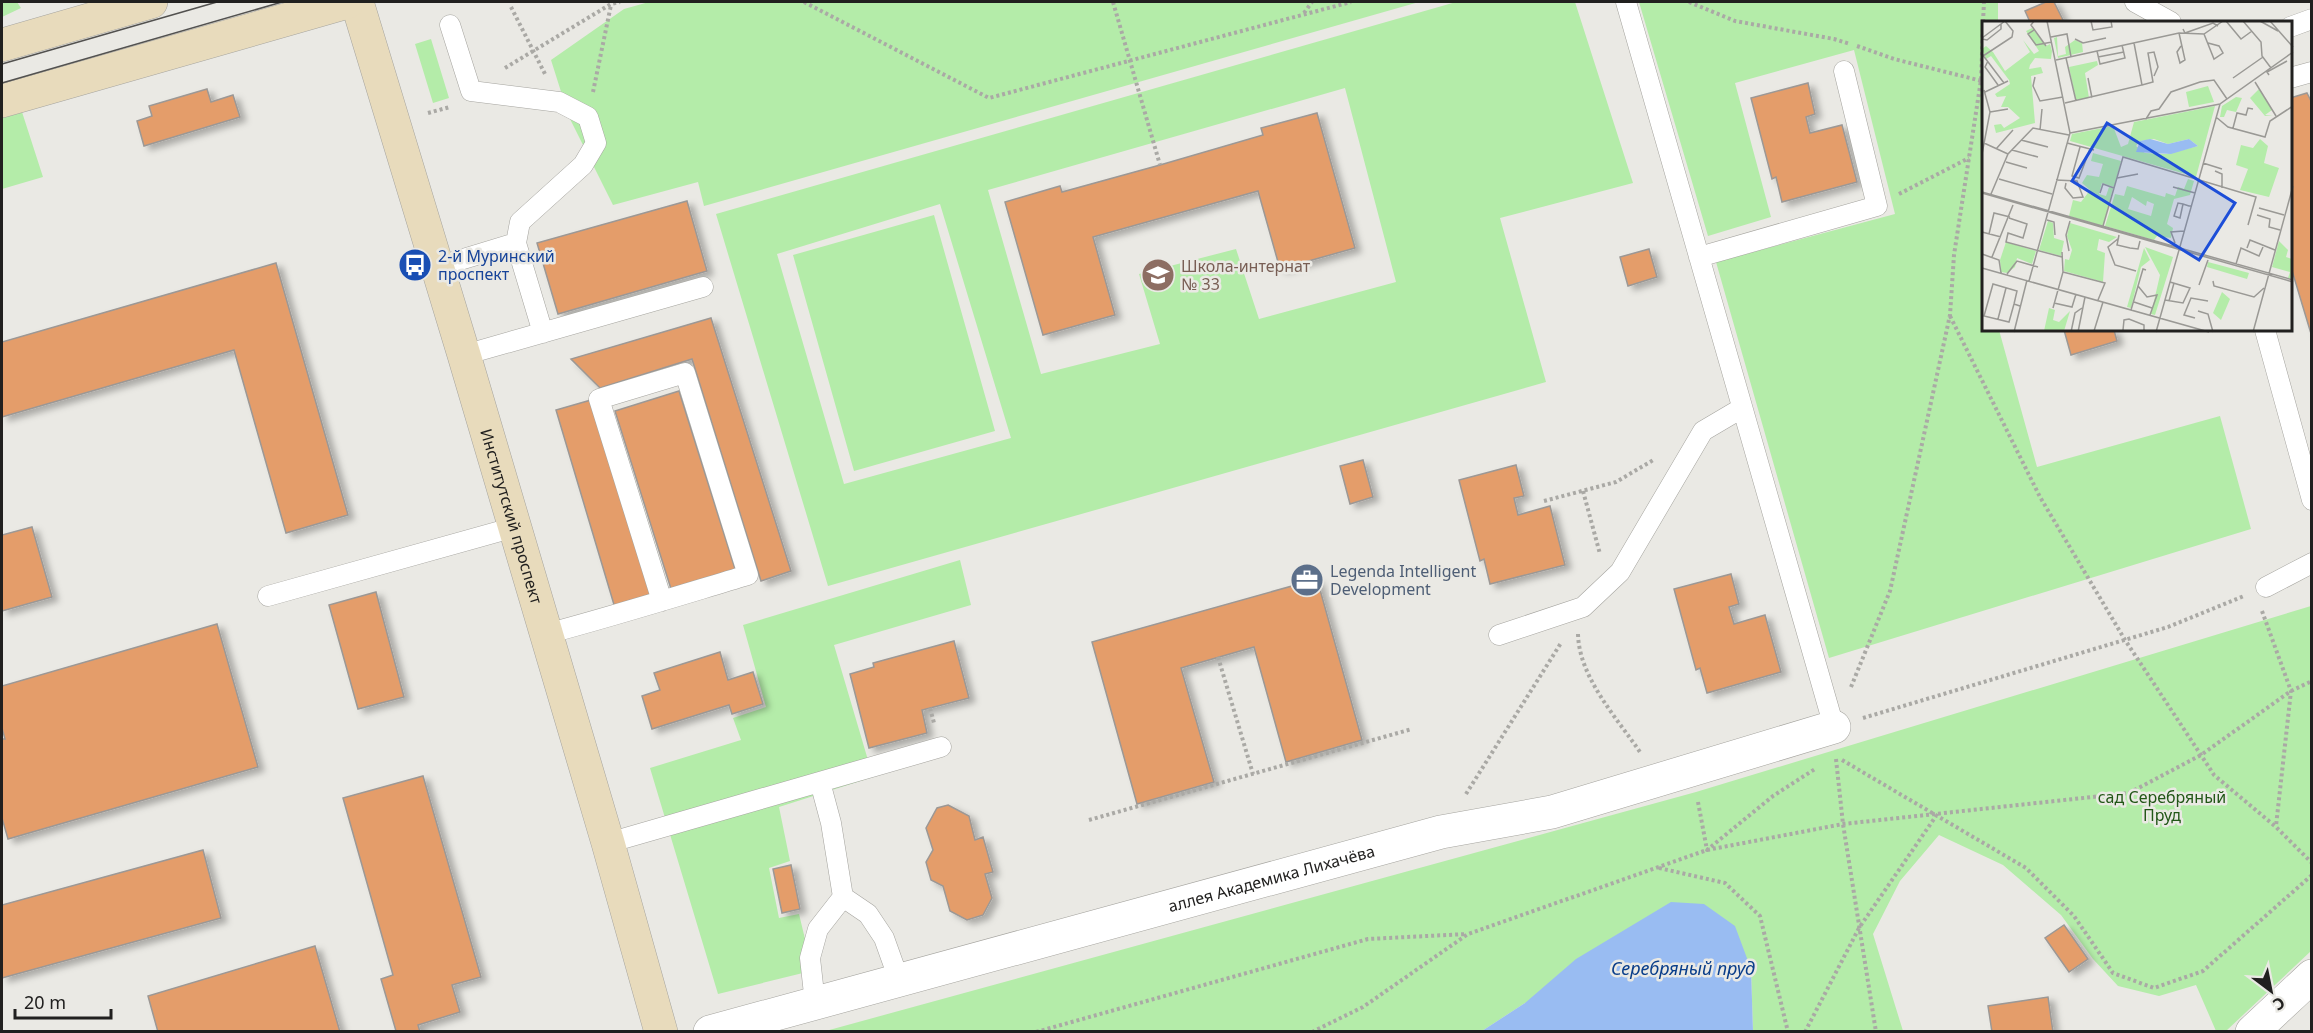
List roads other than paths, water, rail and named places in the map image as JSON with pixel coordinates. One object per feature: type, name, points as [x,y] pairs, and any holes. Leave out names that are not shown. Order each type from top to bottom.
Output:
[{"type":"street","points":[[2,45],[151,2]]},
{"type":"street","points":[[2,101],[348,2]]},
{"type":"street","name":"Институтский проспект","points":[[357,2],[515,527],[662,1032]]},
{"type":"street","name":"аллея Академика Лихачёва","points":[[710,1032],[1441,832],[1552,812],[1674,776],[1834,742]]},
{"type":"street","points":[[2252,1032],[2312,976]]},
{"type":"lane","points":[[1626,2],[1743,408],[1834,742]]},
{"type":"lane","points":[[2135,2],[2168,21]]},
{"type":"lane","points":[[2292,26],[2312,19]]},
{"type":"lane","points":[[450,25],[471,91],[559,102],[588,117],[596,143],[583,165],[520,222],[516,243],[543,333]]},
{"type":"lane","points":[[1699,257],[1877,206],[1844,71]]},
{"type":"lane","points":[[2292,77],[2312,72]]},
{"type":"lane","points":[[437,267],[516,243]]},
{"type":"lane","points":[[464,356],[703,287]]},
{"type":"lane","points":[[2266,332],[2312,500]]},
{"type":"lane","points":[[546,634],[662,601],[748,575],[685,373],[599,399],[662,601]]},
{"type":"lane","points":[[1499,635],[1584,607],[1620,572],[1703,431],[1743,408]]},
{"type":"lane","points":[[268,597],[515,527]]},
{"type":"lane","points":[[2262,589],[2312,563]]},
{"type":"lane","points":[[608,843],[940,747]]},
{"type":"lane","points":[[820,782],[831,823],[843,897],[867,915],[884,938],[899,980]]},
{"type":"lane","points":[[815,1003],[810,958],[818,929],[843,897]]},
{"type":"water","name":"Серебряный пруд","points":[[1671,902],[1704,904],[1735,926],[1751,969],[1753,1031],[1482,1031],[1525,1003],[1576,959]]},
{"type":"tram line","points":[[2,64],[217,2]]},
{"type":"tram line","points":[[2,83],[282,2]]},
{"type":"place","name":"2-й Муринский проспект","points":[[415,265]]},
{"type":"place","name":"Школа-интернат № 33","points":[[1158,275]]},
{"type":"place","name":"Legenda Intelligent Development","points":[[1307,580]]},
{"type":"park label","name":"сад Серебряный Пруд","points":[[2162,806]]}]
